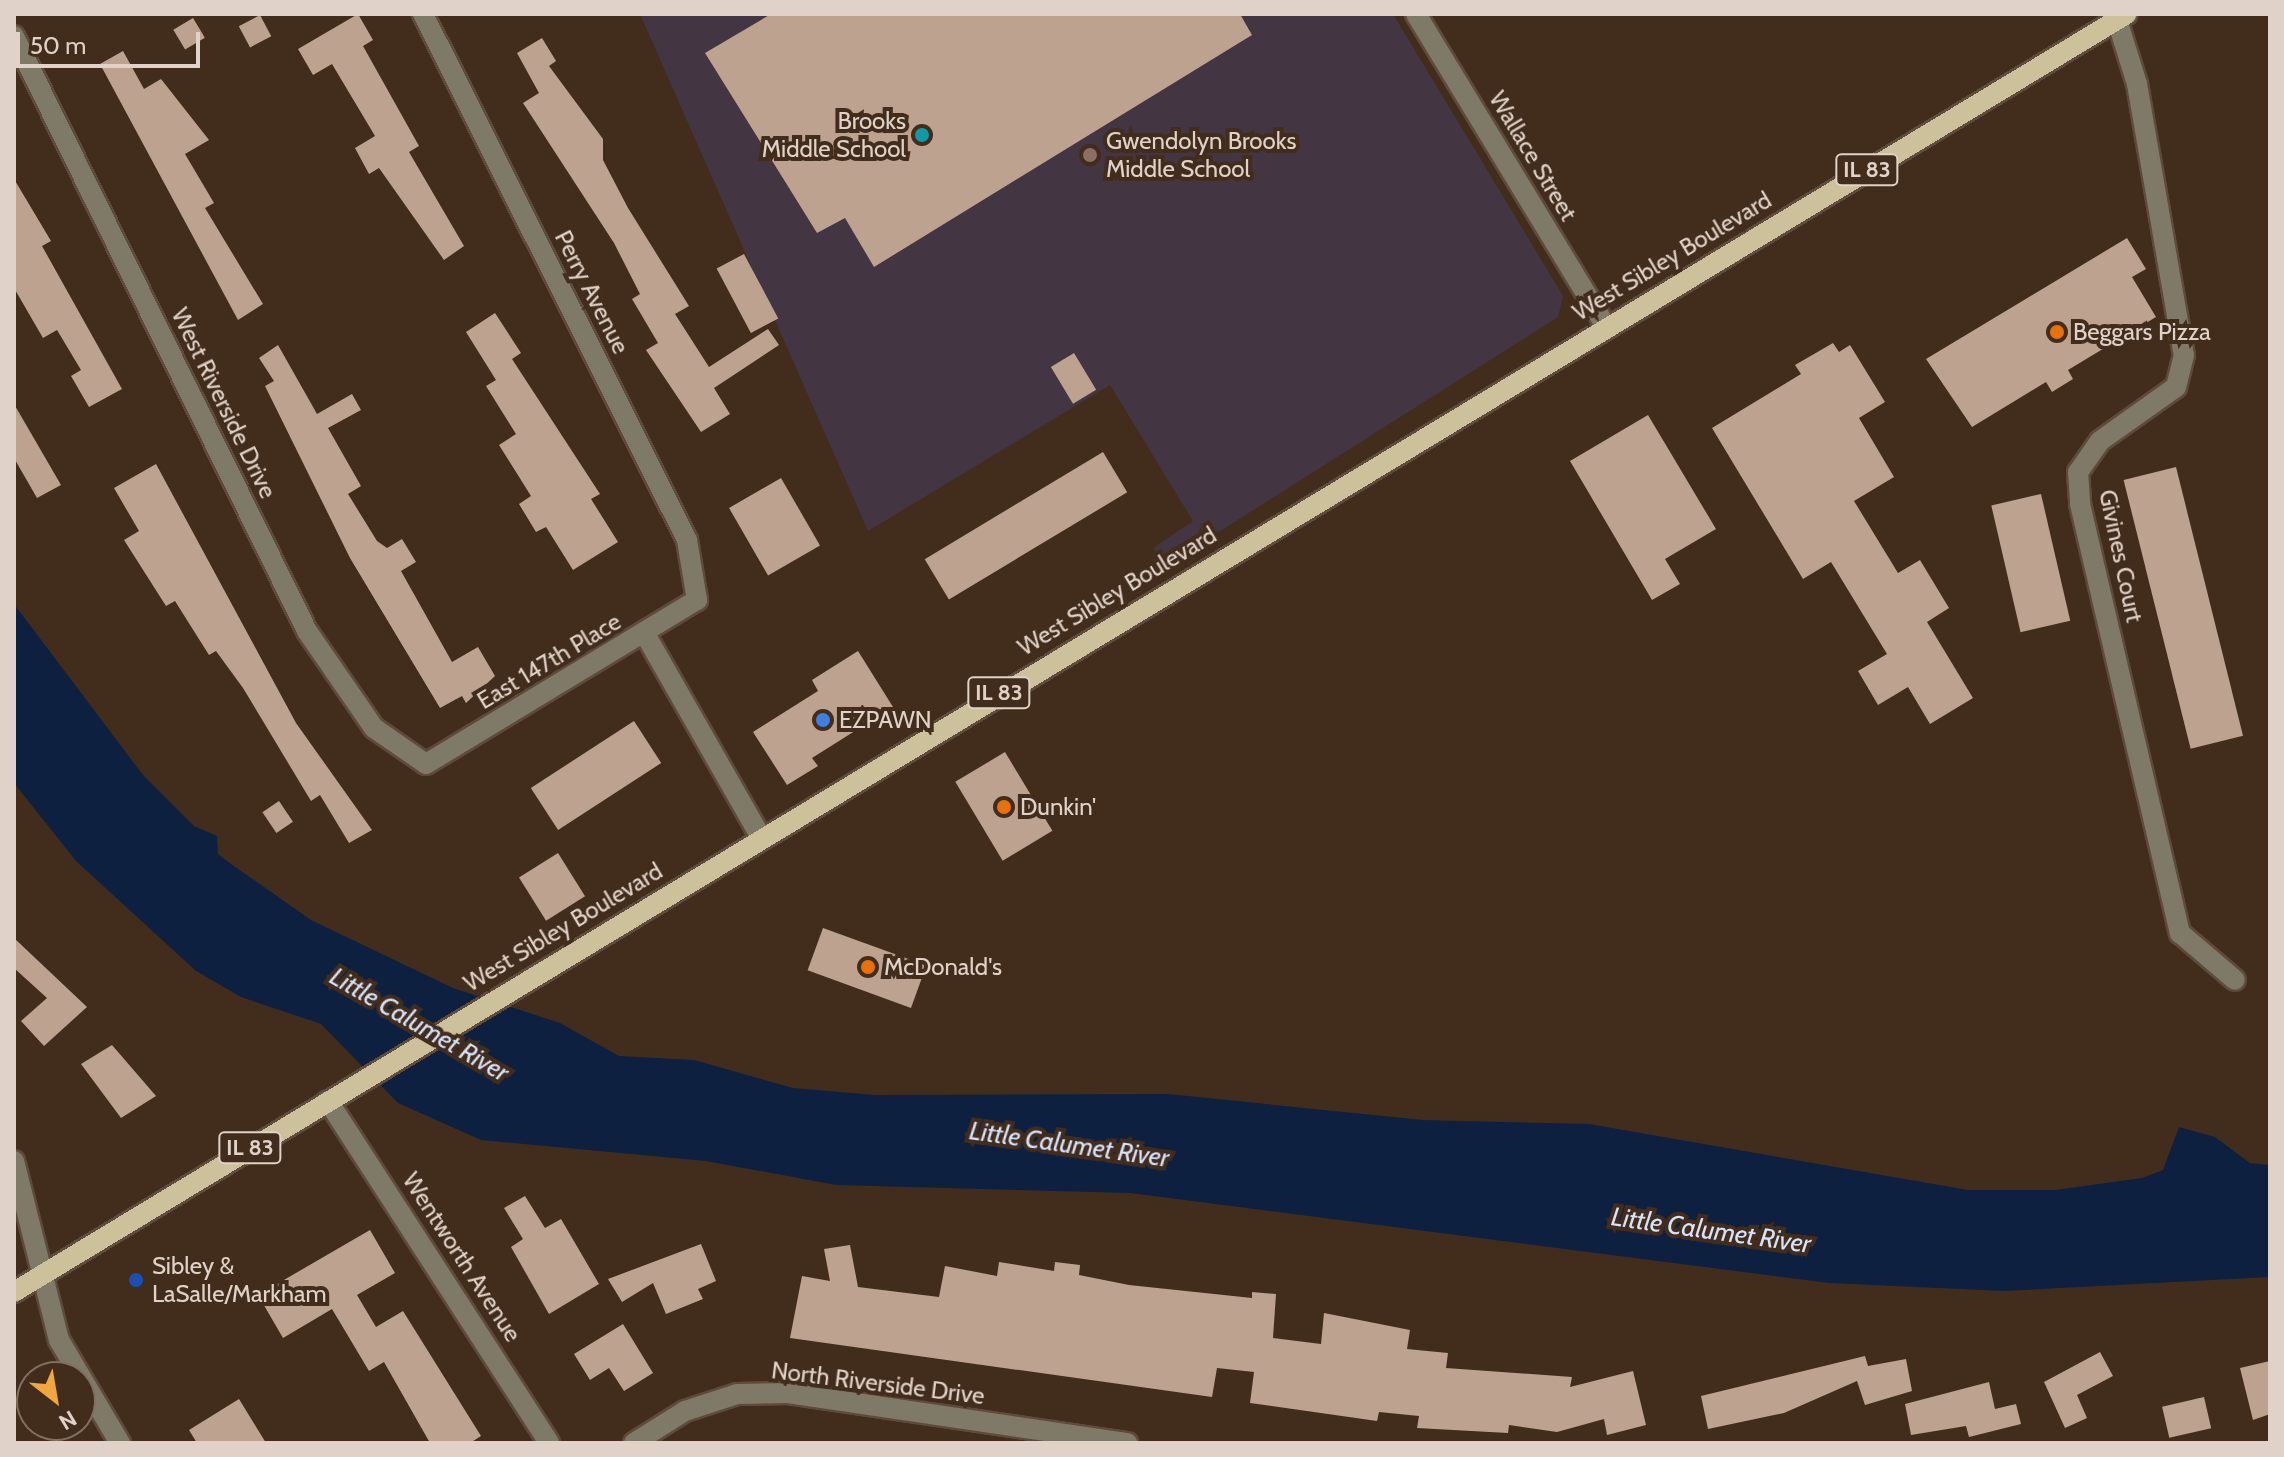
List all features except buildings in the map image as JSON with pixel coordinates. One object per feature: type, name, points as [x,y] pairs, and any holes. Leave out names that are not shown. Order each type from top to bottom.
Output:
[{"type":"main road","name":"West Sibley Boulevard","points":[[14,1292],[572,951],[2122,17]]},
{"type":"street","name":"Perry Avenue","points":[[423,14],[687,540],[697,600]]},
{"type":"street","name":"Wallace Street","points":[[1416,14],[1606,326]]},
{"type":"street","name":"Givines Court","points":[[2122,17],[2137,84],[2184,355],[2176,387],[2100,441],[2078,472],[2080,504],[2180,933],[2235,980]]},
{"type":"street","name":"West Riverside Drive","points":[[14,36],[307,631],[374,728],[426,764]]},
{"type":"street","name":"East 147th Place","points":[[426,764],[697,600]]},
{"type":"street","points":[[645,634],[761,837]]},
{"type":"street","name":"Wentworth Avenue","points":[[336,1095],[549,1443]]},
{"type":"street","points":[[14,1161],[59,1340],[120,1443]]},
{"type":"street","name":"North Riverside Drive","points":[[634,1443],[685,1411],[737,1394],[788,1393],[1127,1443]]},
{"type":"shaded area","name":"Gwendolyn Brooks Middle School","points":[[640,14],[1393,14],[1563,296],[1558,317],[1165,566],[1153,548],[1193,521],[1110,385],[868,531]]},
{"type":"water","name":"Little Calumet River","points":[[14,604],[143,775],[194,826],[217,836],[218,854],[231,864],[311,920],[453,988],[560,1023],[619,1056],[694,1060],[793,1088],[875,1095],[1168,1094],[1423,1120],[1589,1124],[1968,1190],[2055,1190],[2142,1178],[2163,1170],[2179,1127],[2215,1137],[2250,1163],[2270,1165],[2270,1277],[2004,1291],[1829,1283],[1130,1193],[836,1185],[706,1161],[481,1140],[398,1103],[321,1024],[241,997],[196,971],[76,861],[14,783]]},
{"type":"place","name":"Brooks Middle School","points":[[922,135]]},
{"type":"place","name":"Gwendolyn Brooks Middle School","points":[[1090,155]]},
{"type":"place","name":"Beggars Pizza","points":[[2057,332]]},
{"type":"place","name":"EZPAWN","points":[[823,720]]},
{"type":"place","name":"Dunkin'","points":[[1004,807]]},
{"type":"place","name":"McDonald's","points":[[868,967]]},
{"type":"place","name":"Sibley & LaSalle/Markham","points":[[136,1280]]}]
